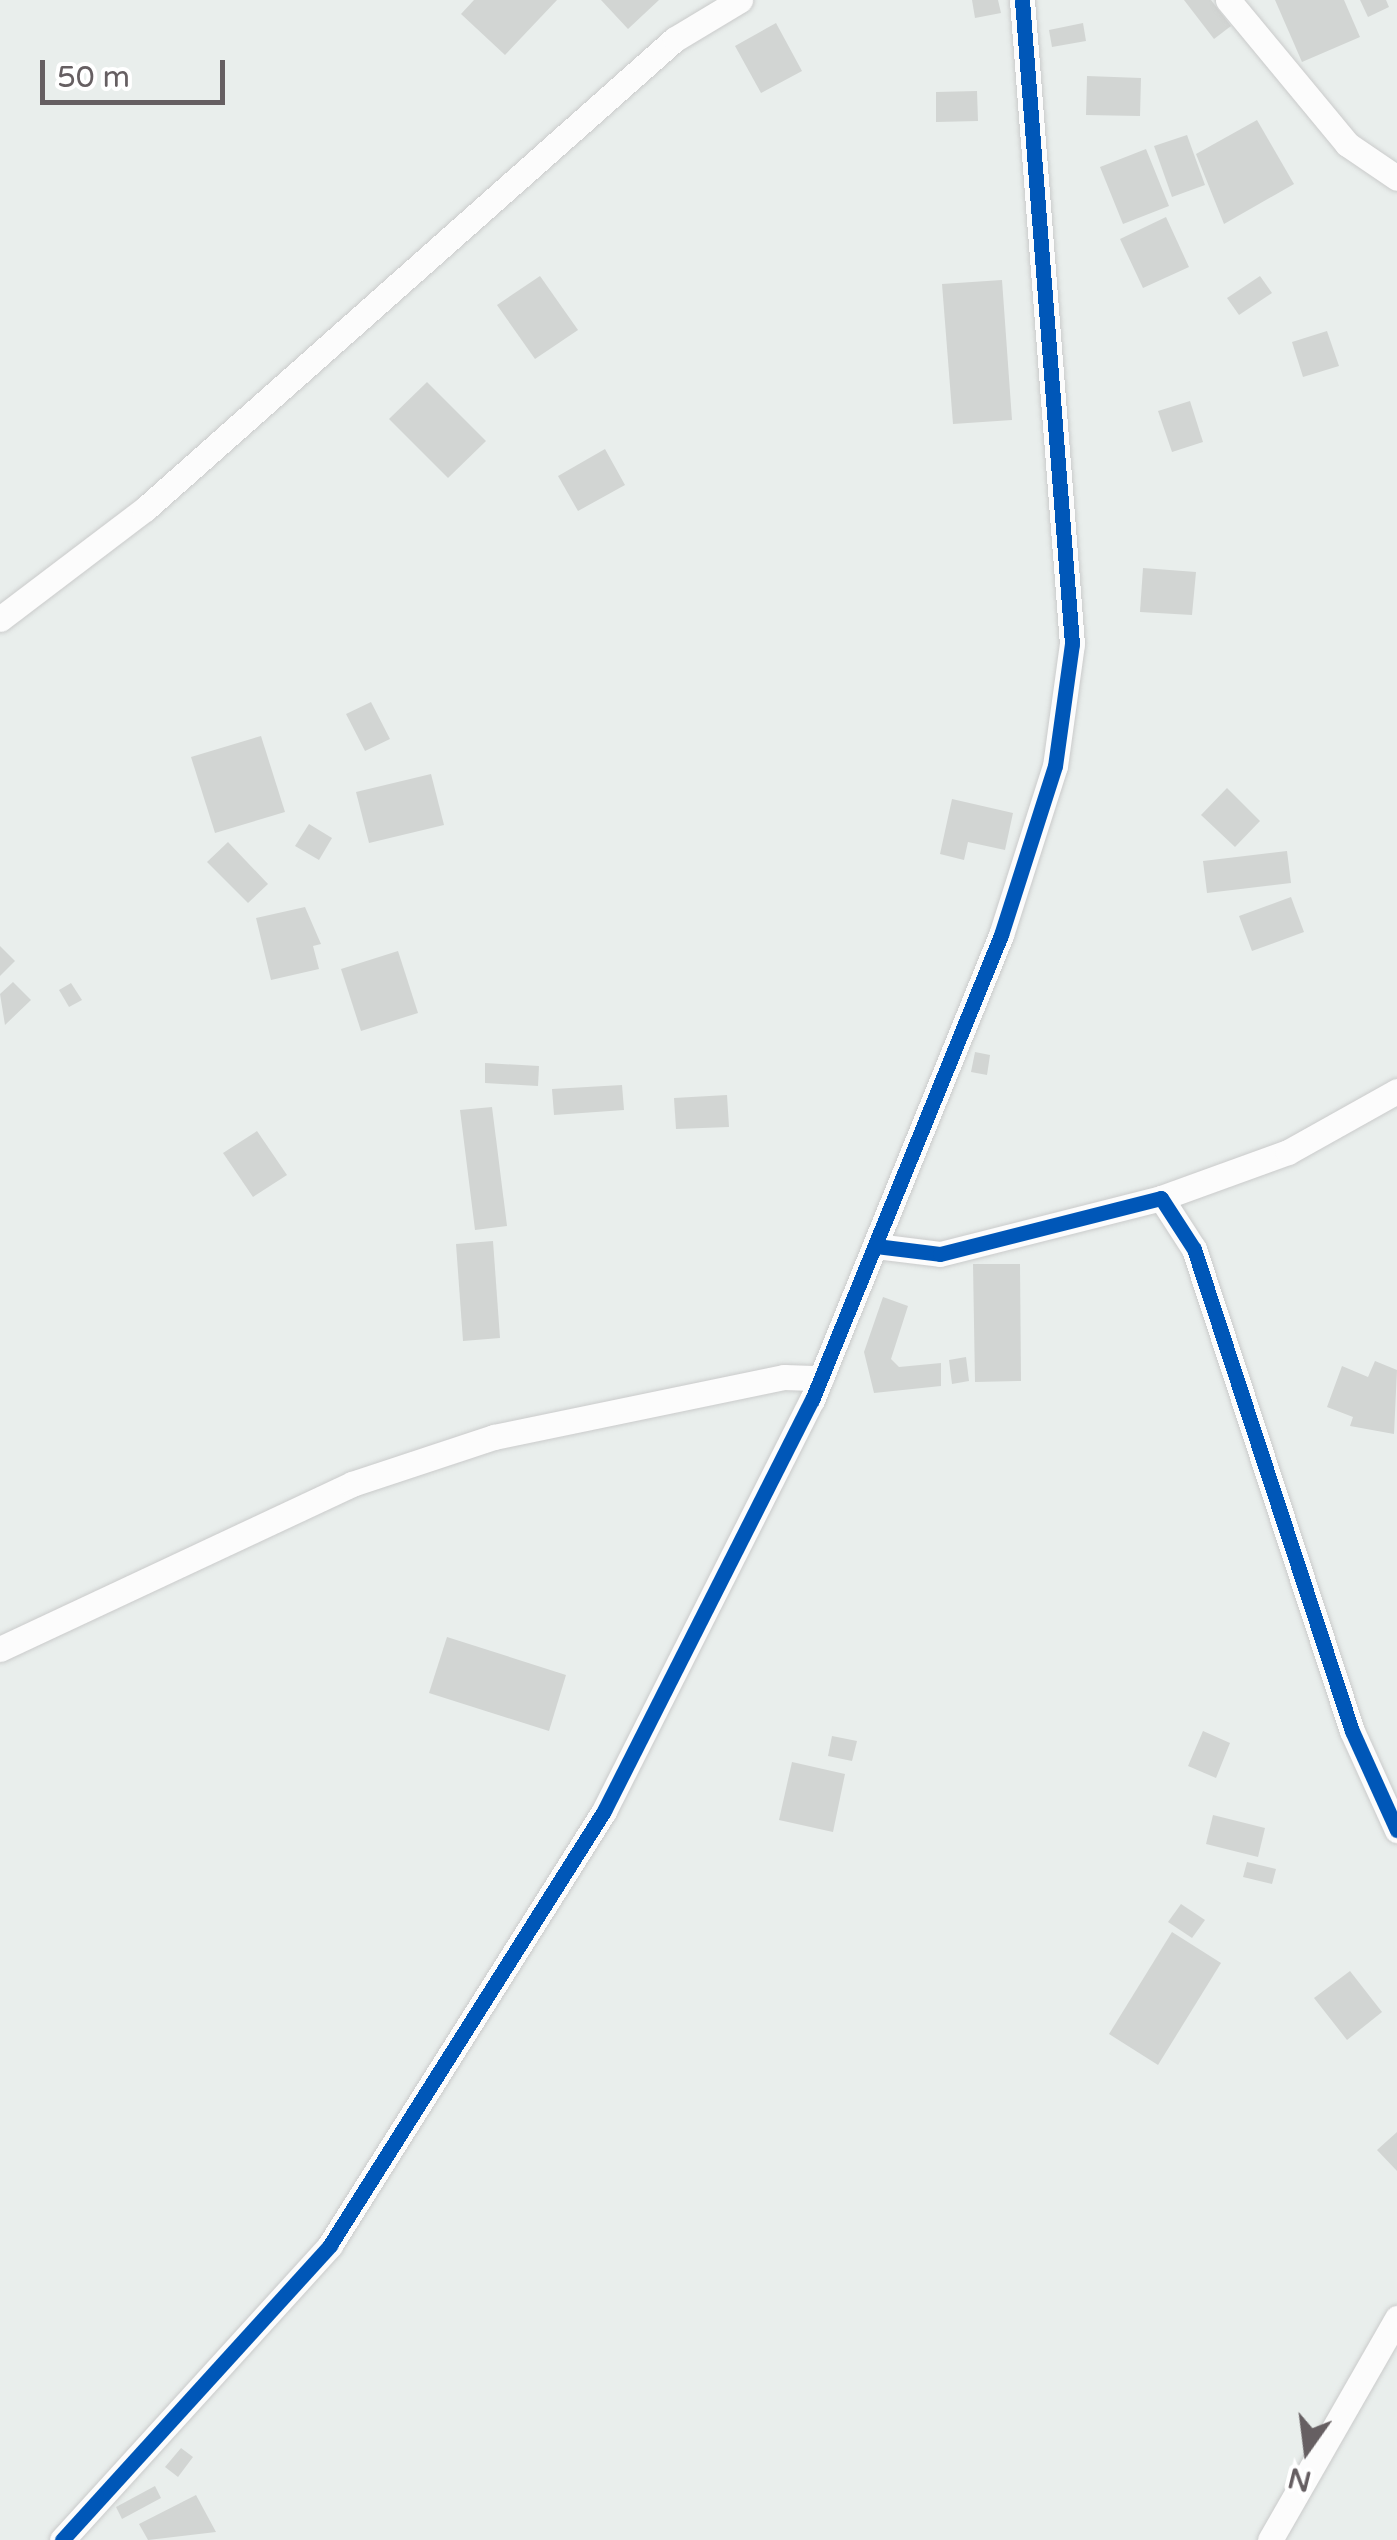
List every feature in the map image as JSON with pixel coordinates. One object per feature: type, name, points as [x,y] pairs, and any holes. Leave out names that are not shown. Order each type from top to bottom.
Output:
[{"type":"street","points":[[0,619],[146,509],[675,39],[740,0]]},
{"type":"street","points":[[62,2540],[330,2245],[430,2094],[604,1811],[821,1378],[1001,935],[1054,766],[1072,644],[1022,0]]},
{"type":"street","points":[[1228,0],[1347,144],[1397,178]]},
{"type":"street","points":[[876,1246],[940,1254],[1160,1198],[1288,1152],[1397,1091]]},
{"type":"street","points":[[1160,1198],[1194,1249],[1352,1731],[1397,1830]]},
{"type":"street","points":[[0,1649],[352,1484],[494,1437],[784,1377],[821,1378]]},
{"type":"street","points":[[1270,2540],[1397,2318]]},
{"type":"building","points":[[474,0],[557,0],[505,55],[461,14]]},
{"type":"building","points":[[601,0],[659,0],[628,29]]},
{"type":"building","points":[[972,0],[998,0],[1001,13],[975,18]]},
{"type":"building","points":[[1184,0],[1211,0],[1231,26],[1214,39]]},
{"type":"building","points":[[1275,0],[1344,0],[1360,37],[1302,62]]},
{"type":"building","points":[[1360,0],[1386,0],[1389,7],[1368,17]]},
{"type":"building","points":[[776,23],[802,71],[761,93],[735,46]]},
{"type":"building","points":[[1083,23],[1086,41],[1052,47],[1049,30]]},
{"type":"building","points":[[1087,76],[1141,78],[1140,116],[1086,115]]},
{"type":"building","points":[[977,91],[978,121],[936,122],[936,92]]},
{"type":"building","points":[[1257,120],[1294,184],[1224,224],[1196,154]]},
{"type":"building","points":[[1187,135],[1205,185],[1172,197],[1154,146]]},
{"type":"building","points":[[1146,149],[1169,206],[1123,224],[1100,167]]},
{"type":"building","points":[[1166,217],[1189,267],[1143,288],[1120,239]]},
{"type":"building","points":[[540,276],[578,330],[535,359],[497,305]]},
{"type":"building","points":[[1260,276],[1272,293],[1239,315],[1227,298]]},
{"type":"building","points":[[1002,280],[1012,420],[953,424],[942,284]]},
{"type":"building","points":[[1327,331],[1339,366],[1303,377],[1292,342]]},
{"type":"building","points":[[427,382],[486,441],[448,478],[389,419]]},
{"type":"building","points":[[1190,401],[1203,442],[1172,452],[1158,411]]},
{"type":"building","points":[[605,449],[625,485],[578,511],[558,476]]},
{"type":"building","points":[[1143,568],[1196,572],[1192,615],[1140,612]]},
{"type":"building","points":[[371,702],[390,739],[365,751],[346,714]]},
{"type":"building","points":[[261,736],[285,812],[215,833],[191,757]]},
{"type":"building","points":[[431,774],[444,825],[369,843],[356,792]]},
{"type":"building","points":[[1227,788],[1260,821],[1235,847],[1201,815]]},
{"type":"building","points":[[952,799],[1013,813],[1005,850],[968,842],[964,860],[940,854]]},
{"type":"building","points":[[309,824],[332,838],[319,860],[295,846]]},
{"type":"building","points":[[228,842],[268,884],[248,903],[207,862]]},
{"type":"building","points":[[1287,851],[1291,883],[1207,893],[1203,861]]},
{"type":"building","points":[[1291,897],[1304,932],[1252,951],[1239,916]]},
{"type":"building","points":[[305,907],[321,944],[313,946],[319,969],[271,980],[256,918]]},
{"type":"building","points":[[0,946],[15,961],[0,976]]},
{"type":"building","points":[[398,951],[418,1013],[361,1031],[341,969]]},
{"type":"building","points":[[13,982],[31,1000],[5,1025],[0,994]]},
{"type":"building","points":[[71,983],[82,1000],[69,1007],[59,990]]},
{"type":"building","points":[[975,1052],[990,1055],[987,1075],[971,1072]]},
{"type":"building","points":[[485,1063],[539,1066],[538,1086],[485,1083]]},
{"type":"building","points":[[622,1085],[624,1110],[554,1115],[552,1089]]},
{"type":"building","points":[[727,1095],[729,1127],[676,1129],[674,1098]]},
{"type":"building","points":[[492,1107],[507,1226],[475,1230],[460,1110]]},
{"type":"building","points":[[257,1131],[287,1175],[253,1197],[223,1153]]},
{"type":"building","points":[[493,1241],[500,1338],[463,1341],[456,1244]]},
{"type":"building","points":[[973,1264],[1020,1264],[1021,1381],[975,1382]]},
{"type":"building","points":[[883,1297],[908,1306],[891,1359],[899,1367],[941,1363],[941,1386],[874,1393],[864,1352]]},
{"type":"building","points":[[966,1357],[969,1381],[952,1384],[949,1360]]},
{"type":"building","points":[[1375,1361],[1397,1370],[1394,1434],[1350,1426],[1353,1417],[1327,1407],[1342,1366],[1368,1377]]},
{"type":"building","points":[[447,1637],[566,1675],[549,1731],[429,1693]]},
{"type":"building","points":[[1203,1731],[1230,1743],[1216,1778],[1188,1766]]},
{"type":"building","points":[[832,1736],[857,1741],[852,1761],[828,1756]]},
{"type":"building","points":[[792,1762],[845,1774],[833,1832],[779,1820]]},
{"type":"building","points":[[1213,1815],[1265,1828],[1258,1857],[1206,1844]]},
{"type":"building","points":[[1247,1862],[1276,1869],[1272,1884],[1243,1877]]},
{"type":"building","points":[[1181,1904],[1205,1920],[1192,1938],[1168,1922]]},
{"type":"building","points":[[1172,1932],[1221,1963],[1158,2065],[1109,2034]]},
{"type":"building","points":[[1350,1971],[1382,2012],[1347,2040],[1314,1998]]},
{"type":"building","points":[[1397,2132],[1397,2171],[1377,2150]]},
{"type":"building","points":[[181,2448],[193,2457],[178,2477],[165,2467]]},
{"type":"building","points":[[155,2486],[161,2498],[122,2519],[116,2507]]},
{"type":"building","points":[[196,2495],[216,2532],[148,2540],[139,2524]]},
{"type":"cycle path","points":[[62,2540],[330,2245],[604,1811],[812,1400],[1001,935],[1055,766],[1072,644],[1022,0]]},
{"type":"cycle path","points":[[876,1246],[940,1254],[1161,1198],[1194,1249],[1352,1731],[1397,1830]]}]
